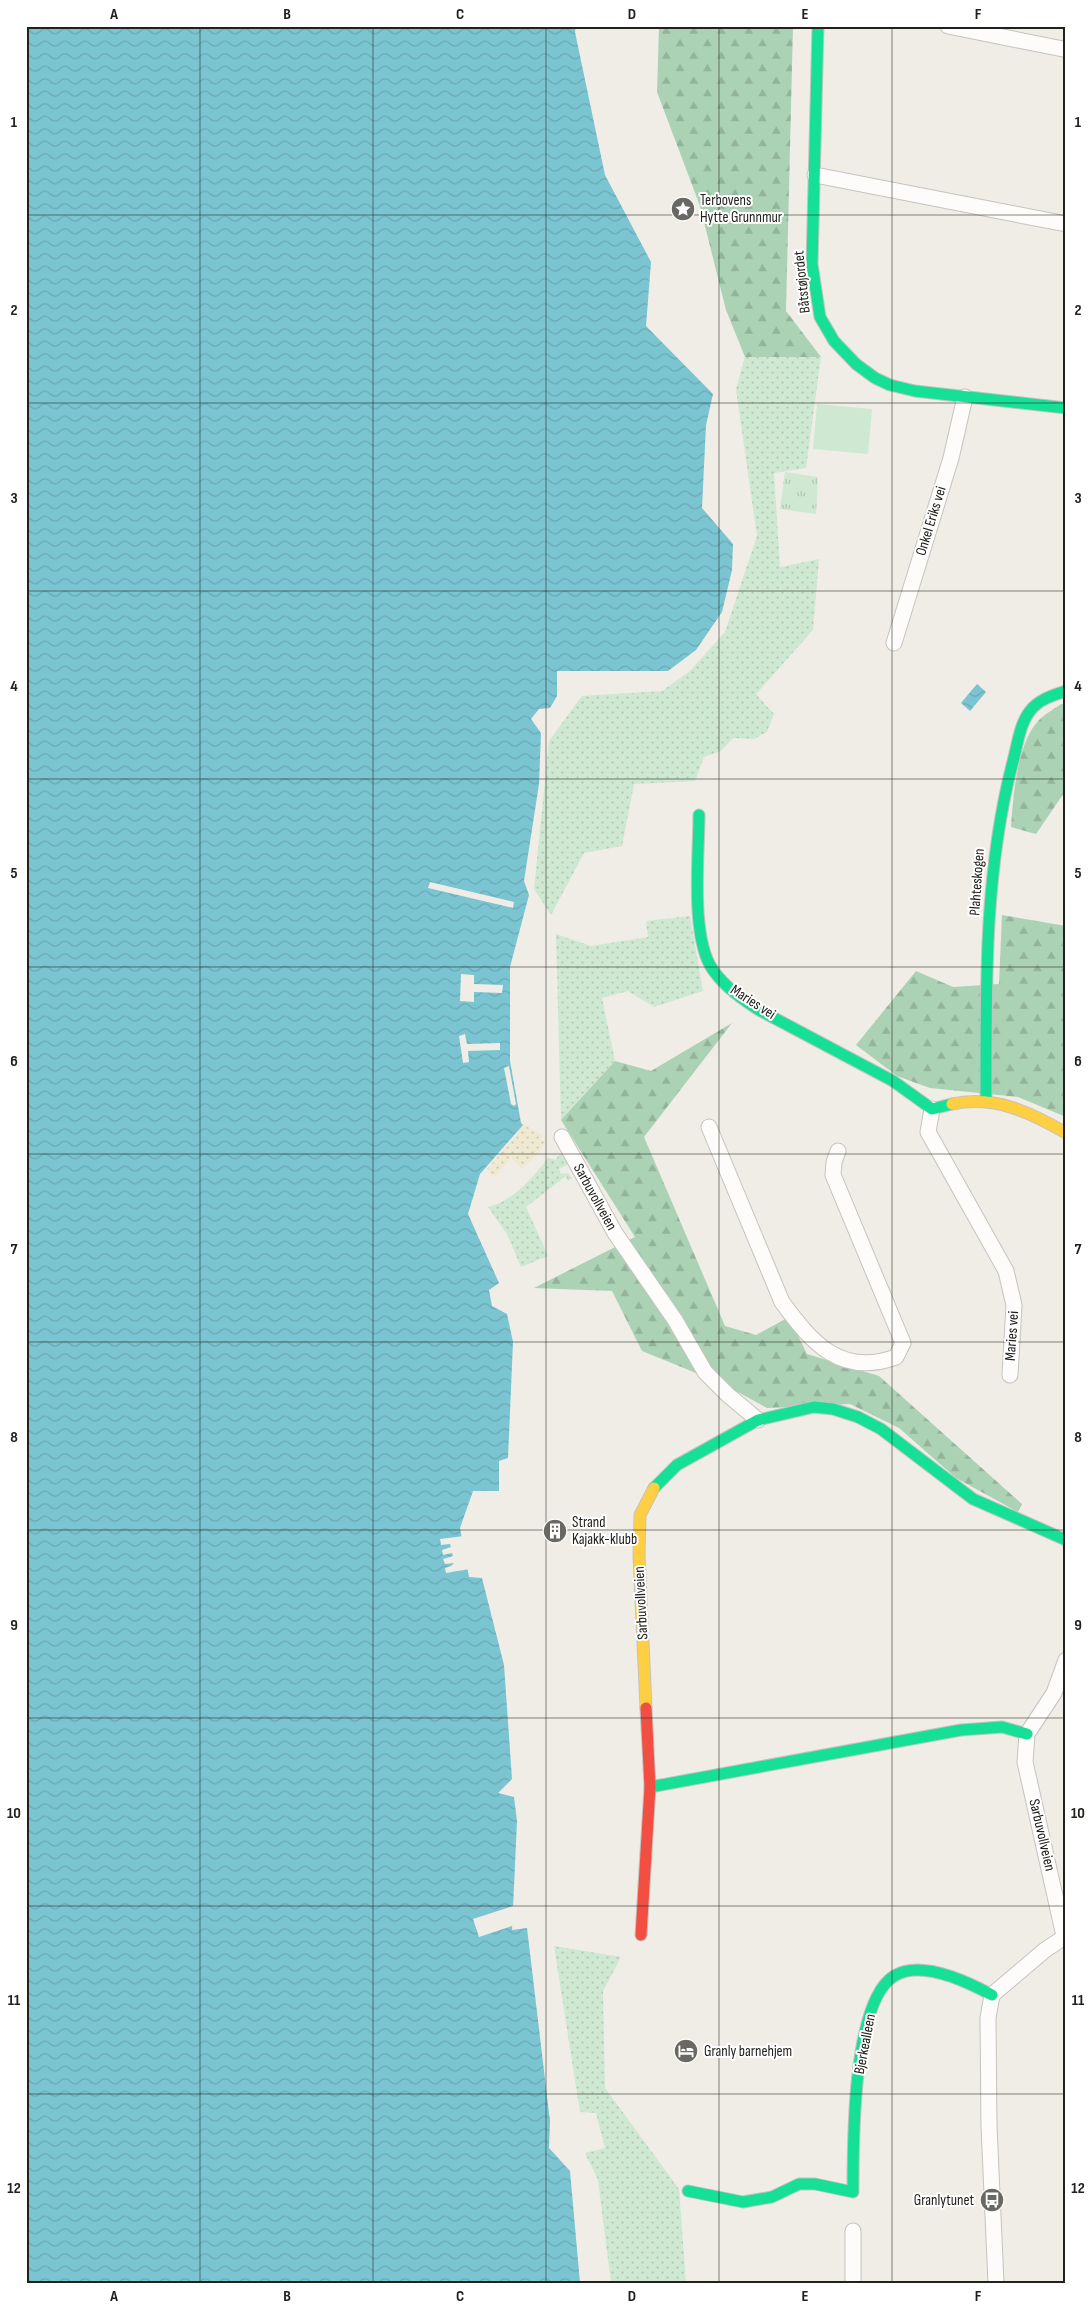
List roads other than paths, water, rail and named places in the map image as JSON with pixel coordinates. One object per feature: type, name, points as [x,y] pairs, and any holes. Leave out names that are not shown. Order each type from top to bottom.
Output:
[{"type":"street","name":"Båtstøjordet","points":[[818,26],[816,175],[812,264],[820,317],[834,341],[856,364],[875,378],[890,385],[915,391],[1066,408]]},
{"type":"street","points":[[948,26],[1064,49]]},
{"type":"street","points":[[816,175],[1066,224]]},
{"type":"street","name":"Onkel Eriks vei","points":[[894,643],[951,458],[965,397]]},
{"type":"street","name":"Plahteskogen","points":[[986,1101],[987,958],[993,857],[999,816],[1010,771],[1030,712],[1045,698],[1066,691]]},
{"type":"street","name":"Maries vei","points":[[699,815],[699,924],[704,952],[713,970],[738,996],[759,1010],[893,1081],[932,1109],[928,1132],[1006,1271],[1014,1305],[1010,1375]]},
{"type":"street","points":[[932,1109],[953,1103],[986,1101],[1017,1109],[1066,1133]]},
{"type":"street","points":[[709,1128],[782,1302],[793,1317],[817,1344],[830,1354],[848,1362],[883,1362],[896,1357],[903,1342],[833,1175],[834,1162],[838,1151]]},
{"type":"street","name":"Sarbuvollveien","points":[[562,1137],[614,1233],[675,1320],[705,1372],[728,1395],[758,1420]]},
{"type":"street","name":"Sarbuvollveien","points":[[641,1936],[650,1786],[639,1555],[640,1515],[647,1498],[659,1481],[677,1465],[758,1420],[814,1407],[832,1409],[858,1417],[881,1429],[973,1499],[1066,1540]]},
{"type":"street","points":[[650,1786],[961,1730],[998,1725],[1014,1728],[1026,1734],[1054,1693],[1066,1660]]},
{"type":"street","name":"Sarbuvollveien","points":[[1026,1734],[1025,1762],[1065,1936]]},
{"type":"street","points":[[996,2283],[989,2126],[988,2018],[992,1995],[1065,1936]]},
{"type":"street","name":"Bjerkealleen","points":[[688,2191],[743,2202],[772,2197],[798,2184],[815,2184],[853,2192],[852,2135],[856,2088],[870,2013],[877,1995],[894,1976],[921,1972],[941,1975],[992,1995]]},
{"type":"street","points":[[853,2231],[853,2283]]},
{"type":"water","points":[[26,26],[576,26],[575,32],[605,175],[651,262],[646,326],[713,394],[706,425],[702,508],[733,544],[732,570],[722,612],[696,650],[668,671],[557,671],[557,696],[550,708],[539,709],[531,719],[541,733],[539,784],[524,881],[529,895],[510,967],[510,1061],[521,1123],[523,1125],[480,1174],[468,1214],[499,1283],[489,1290],[492,1306],[507,1314],[513,1342],[508,1458],[499,1461],[499,1491],[473,1491],[460,1528],[469,1577],[482,1578],[504,1665],[512,1779],[498,1793],[514,1797],[517,1821],[512,1930],[527,1928],[550,2121],[549,2148],[570,2171],[580,2283],[26,2283]]},
{"type":"water","points":[[977,684],[986,692],[970,711],[961,703]]},
{"type":"place","name":"Terbovens Hytte Grunnmur","points":[[683,209]]},
{"type":"place","name":"Strand Kajakk-klubb","points":[[555,1531]]},
{"type":"place","name":"Granly barnehjem","points":[[686,2051]]},
{"type":"place","name":"Granlytunet","points":[[992,2200]]}]
